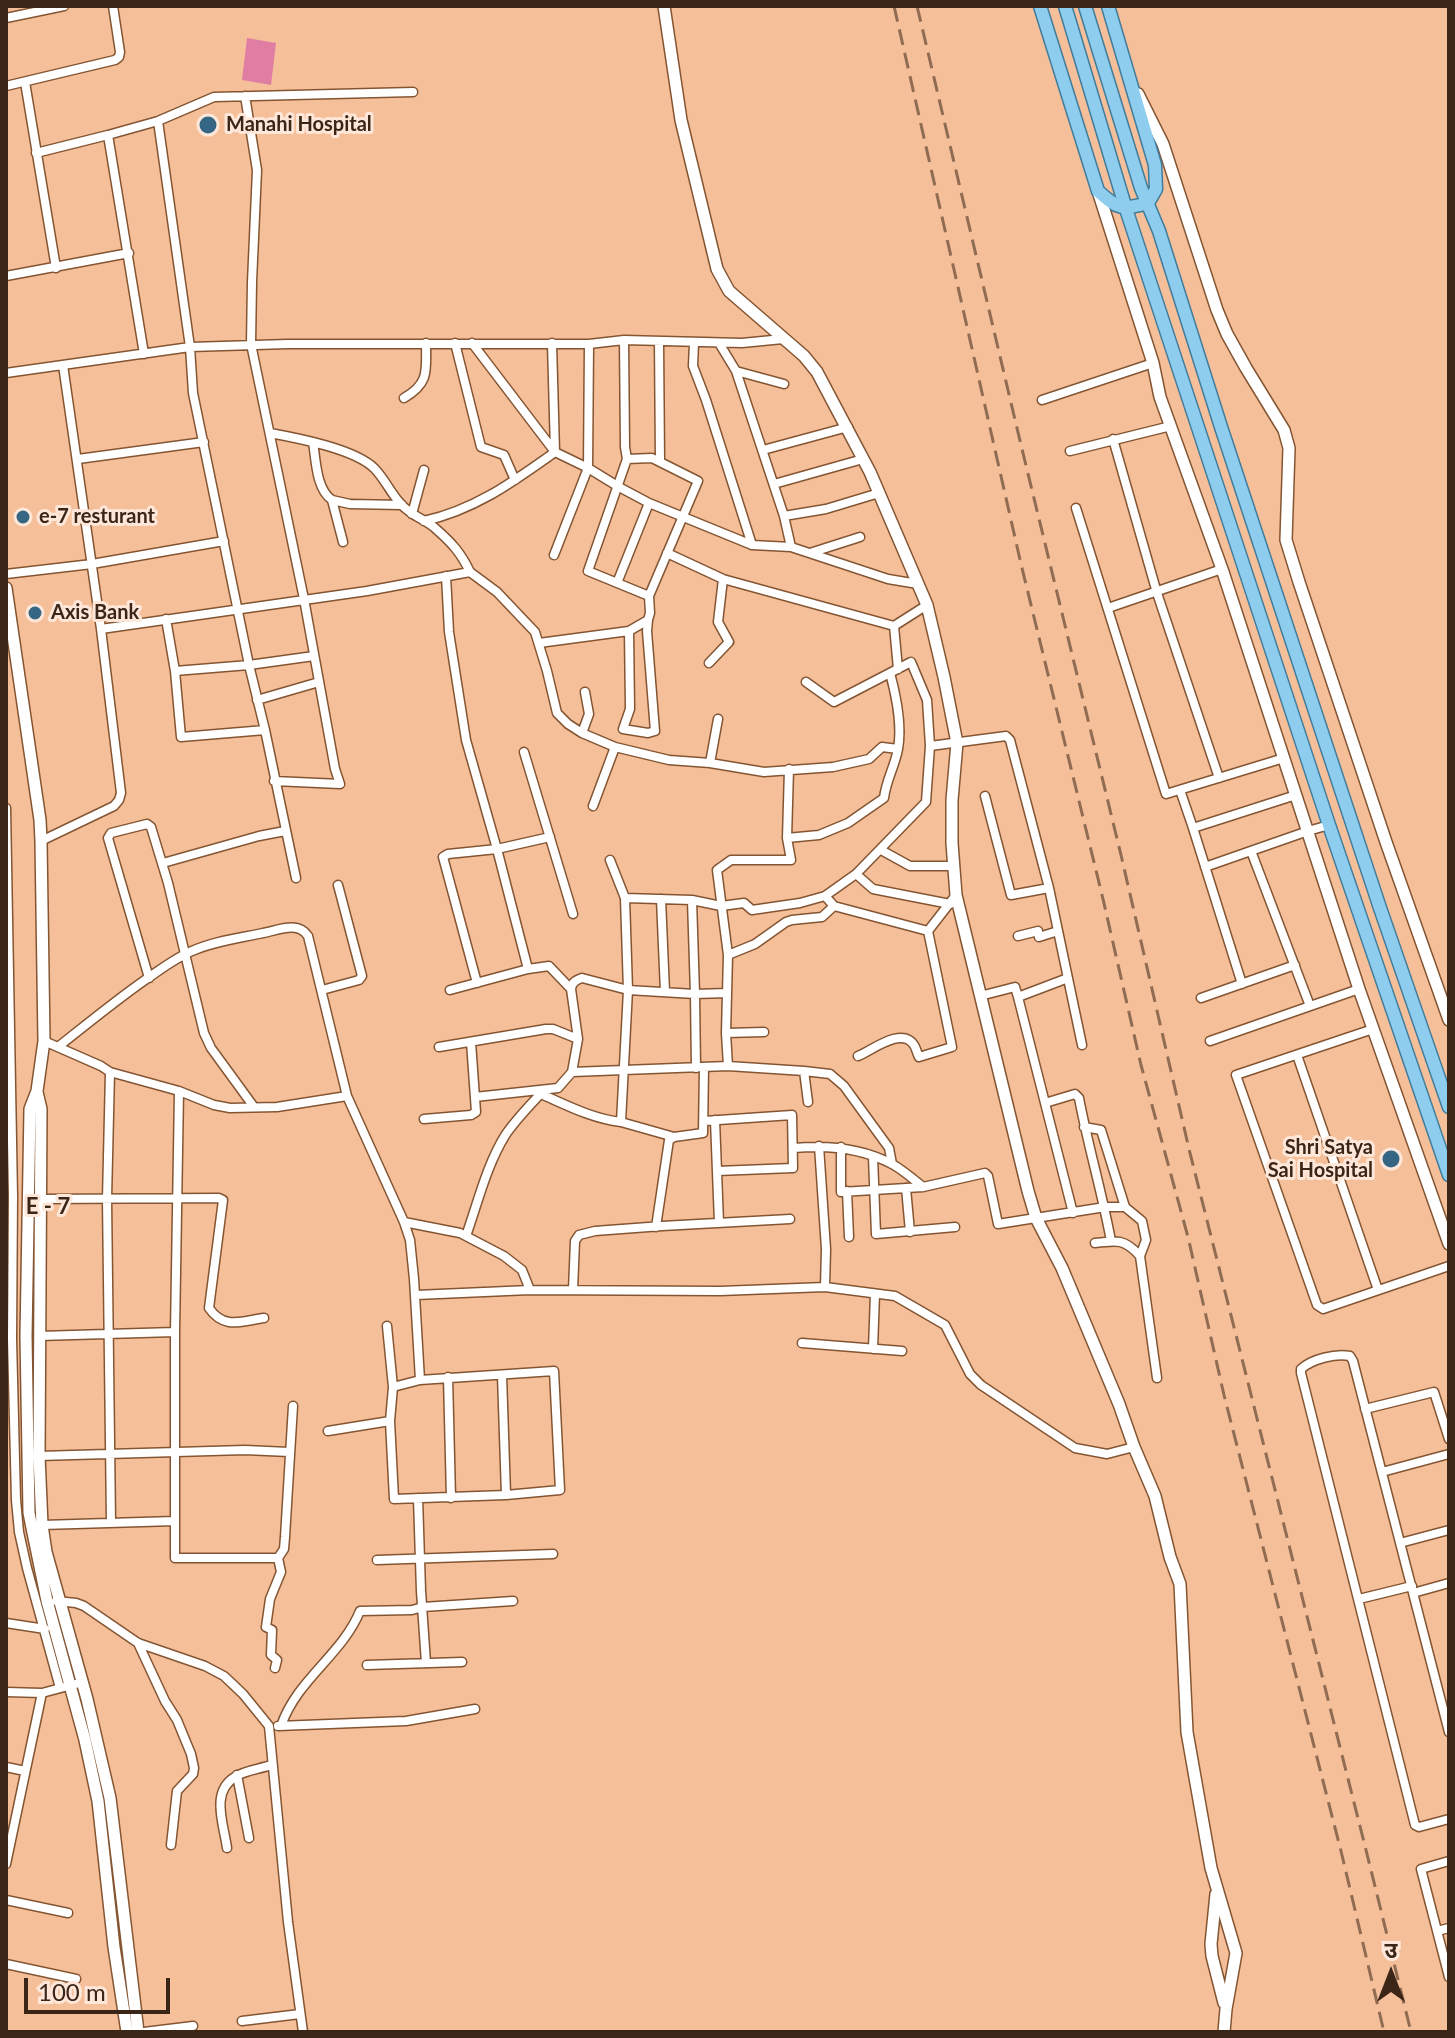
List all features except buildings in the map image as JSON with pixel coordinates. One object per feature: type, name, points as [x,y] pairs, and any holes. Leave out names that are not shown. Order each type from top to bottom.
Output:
[{"type":"main road","points":[[1040,6],[1098,191],[1109,202],[1126,209],[1148,203],[1156,189],[1155,165],[1108,6]]},
{"type":"main road","points":[[1065,6],[1126,209],[1329,825],[1449,1175]]},
{"type":"main road","points":[[1085,6],[1141,188],[1449,1107]]},
{"type":"street","points":[[6,18],[64,6]]},
{"type":"street","points":[[6,86],[115,60],[120,52],[113,6]]},
{"type":"street","points":[[664,6],[681,120],[717,269],[729,291],[804,356],[817,372],[848,427],[927,605],[957,743],[952,800],[953,900],[1036,1218],[1062,1268],[1119,1404],[1155,1496],[1180,1584],[1187,1732],[1217,1890],[1236,1953],[1224,2032]]},
{"type":"street","points":[[1130,80],[1163,144],[1227,334],[1284,430],[1289,448],[1286,540],[1386,842],[1449,1020]]},
{"type":"street","points":[[25,82],[56,268]]},
{"type":"street","points":[[36,153],[158,121],[214,97],[413,92]]},
{"type":"street","points":[[245,96],[257,170],[251,344],[340,784],[274,781]]},
{"type":"street","points":[[158,121],[190,347],[193,393],[296,878]]},
{"type":"street","points":[[108,135],[144,354]]},
{"type":"street","points":[[1098,191],[1153,363],[1158,391],[1222,569],[1359,989],[1449,1244]]},
{"type":"street","points":[[6,276],[129,253]]},
{"type":"street","points":[[6,373],[190,347],[251,344],[589,344],[624,340],[742,343],[783,339]]},
{"type":"street","points":[[624,340],[627,459],[588,571],[649,596]]},
{"type":"street","points":[[659,342],[660,461]]},
{"type":"street","points":[[404,398],[415,392],[425,379],[426,343]]},
{"type":"street","points":[[455,343],[481,447],[504,455],[515,480]]},
{"type":"street","points":[[472,343],[555,452],[619,487],[649,503],[752,545],[791,547],[888,579],[918,584]]},
{"type":"street","points":[[552,343],[555,452]]},
{"type":"street","points":[[694,343],[693,366],[752,545]]},
{"type":"street","points":[[719,343],[736,371],[774,484],[791,547]]},
{"type":"street","points":[[554,555],[588,468],[589,344]]},
{"type":"street","points":[[1042,400],[1153,363]]},
{"type":"street","points":[[41,841],[114,806],[119,800],[121,786],[63,365]]},
{"type":"street","points":[[736,371],[784,384]]},
{"type":"street","points":[[1070,451],[1171,426]]},
{"type":"street","points":[[763,450],[848,427]]},
{"type":"street","points":[[270,433],[313,442],[365,461],[376,470],[397,501],[436,528],[460,552],[470,572],[497,592],[535,632],[557,713],[582,733],[616,747],[669,760],[764,772],[833,767],[869,759],[882,747],[898,749]]},
{"type":"street","points":[[1113,439],[1157,593],[1219,778]]},
{"type":"street","points":[[78,459],[204,442]]},
{"type":"street","points":[[313,442],[322,490],[327,497],[350,504],[402,505]]},
{"type":"street","points":[[424,521],[467,508],[555,452]]},
{"type":"street","points":[[623,729],[648,733],[655,731],[647,631],[649,596],[698,481],[652,458],[627,459]]},
{"type":"street","points":[[774,484],[863,459]]},
{"type":"street","points":[[412,514],[424,470]]},
{"type":"street","points":[[784,516],[826,509],[879,493]]},
{"type":"street","points":[[332,500],[343,542]]},
{"type":"street","points":[[617,583],[649,503]]},
{"type":"street","points":[[1076,508],[1166,794],[1284,758]]},
{"type":"street","points":[[809,553],[860,537]]},
{"type":"street","points":[[6,574],[92,564],[224,541]]},
{"type":"street","points":[[667,553],[723,579],[894,626],[927,605]]},
{"type":"street","points":[[1108,608],[1222,569]]},
{"type":"street","points":[[101,629],[367,591],[470,572]]},
{"type":"street","points":[[446,576],[449,632],[466,740],[528,969]]},
{"type":"street","points":[[709,663],[729,642],[718,622],[723,579]]},
{"type":"street","points":[[6,588],[11,662],[40,820],[41,841],[44,1041],[35,1109],[33,1407],[29,1513],[53,1601],[83,1682],[111,1807],[141,2032],[193,2026]]},
{"type":"street","points":[[166,619],[181,737],[265,730]]},
{"type":"street","points":[[539,643],[629,631],[648,620]]},
{"type":"street","points":[[787,838],[819,835],[848,823],[884,798],[885,785],[898,749],[894,626]]},
{"type":"street","points":[[593,806],[630,709],[629,631]]},
{"type":"street","points":[[175,671],[314,656]]},
{"type":"street","points":[[625,898],[692,900],[721,906],[744,903],[752,910],[825,896],[856,874],[926,802],[930,746],[927,700],[911,662],[834,702],[806,682]]},
{"type":"street","points":[[257,700],[319,682]]},
{"type":"street","points":[[582,733],[589,714],[585,692]]},
{"type":"street","points":[[710,763],[718,719]]},
{"type":"street","points":[[930,746],[1006,736],[1010,740],[1049,888],[1082,1045]]},
{"type":"street","points":[[524,752],[573,914]]},
{"type":"street","points":[[728,1066],[728,955],[717,870],[731,860],[791,860],[787,838],[789,769]]},
{"type":"street","points":[[1180,790],[1242,984]]},
{"type":"street","points":[[1193,828],[1296,795]]},
{"type":"street","points":[[985,796],[1011,895],[1049,888]]},
{"type":"street","points":[[6,808],[10,1409],[19,1532],[64,1687],[85,1740],[98,1801],[127,2032]]},
{"type":"street","points":[[149,978],[108,841],[109,835],[147,824],[163,863],[204,1033],[211,1048],[254,1107]]},
{"type":"street","points":[[1205,867],[1329,825]]},
{"type":"street","points":[[163,863],[285,831]]},
{"type":"street","points":[[477,983],[443,857],[550,837]]},
{"type":"street","points":[[881,850],[910,866],[954,866]]},
{"type":"street","points":[[1251,851],[1310,1006]]},
{"type":"street","points":[[610,860],[625,898],[628,990],[621,1122]]},
{"type":"street","points":[[856,874],[873,889],[953,900]]},
{"type":"street","points":[[322,990],[359,980],[362,976],[338,885]]},
{"type":"street","points":[[825,896],[834,906],[928,931]]},
{"type":"street","points":[[661,899],[665,992]]},
{"type":"street","points":[[543,1092],[611,1121],[674,1137],[703,1133],[692,900]]},
{"type":"street","points":[[928,931],[953,900]]},
{"type":"street","points":[[728,955],[755,944],[786,922],[822,917],[834,906]]},
{"type":"street","points":[[58,1047],[110,1005],[193,950],[224,941],[298,928],[303,930],[308,936],[347,1096],[410,1240],[420,1380]]},
{"type":"street","points":[[858,1056],[891,1039],[909,1040],[919,1057],[952,1047],[928,931]]},
{"type":"street","points":[[1018,936],[1038,931],[1039,937],[1058,931]]},
{"type":"street","points":[[1201,998],[1295,965]]},
{"type":"street","points":[[450,990],[549,966],[571,989]]},
{"type":"street","points":[[475,1097],[558,1088],[572,1072],[578,1039],[571,989],[572,984],[582,978],[628,990],[727,993]]},
{"type":"street","points":[[1018,997],[1068,978]]},
{"type":"street","points":[[980,996],[1015,987],[1073,1213]]},
{"type":"street","points":[[1210,1041],[1359,989]]},
{"type":"street","points":[[439,1047],[546,1029],[578,1039]]},
{"type":"street","points":[[1373,1029],[1236,1075],[1317,1305],[1323,1309],[1449,1266]]},
{"type":"street","points":[[726,1033],[764,1032]]},
{"type":"street","points":[[44,1041],[110,1072],[230,1108],[277,1107],[347,1096]]},
{"type":"street","points":[[424,1119],[474,1114],[471,1042]]},
{"type":"street","points":[[1297,1055],[1378,1290]]},
{"type":"street","points":[[572,1072],[728,1066],[830,1074],[844,1086],[889,1148],[892,1164]]},
{"type":"street","points":[[804,1071],[808,1102]]},
{"type":"street","points":[[110,1072],[107,1199],[111,1522]]},
{"type":"street","points":[[179,1091],[175,1558],[278,1558]]},
{"type":"street","points":[[466,1236],[485,1180],[505,1137],[517,1119],[543,1092]]},
{"type":"street","points":[[1045,1103],[1078,1095],[1111,1241]]},
{"type":"street","points":[[9,1108],[35,1109]]},
{"type":"street","points":[[704,1121],[792,1115],[793,1168],[717,1171]]},
{"type":"street","points":[[715,1120],[719,1223]]},
{"type":"street","points":[[1084,1127],[1101,1130],[1125,1207],[1142,1221],[1146,1240],[1140,1256],[1157,1378]]},
{"type":"street","points":[[656,1227],[669,1140],[674,1137]]},
{"type":"street","points":[[819,1146],[826,1249],[825,1287]]},
{"type":"street","points":[[794,1148],[841,1147],[892,1164],[923,1187]]},
{"type":"street","points":[[841,1147],[841,1192],[923,1187],[985,1173],[998,1224],[1105,1207],[1125,1207]]},
{"type":"street","points":[[873,1157],[876,1234],[955,1227]]},
{"type":"street","points":[[906,1188],[910,1232]]},
{"type":"street","points":[[847,1191],[849,1237]]},
{"type":"street","points":[[10,1196],[219,1198],[223,1200],[209,1308],[222,1321],[231,1323],[264,1318]]},
{"type":"street","points":[[573,1290],[575,1241],[579,1235],[595,1231],[790,1219]]},
{"type":"street","points":[[404,1222],[460,1233],[504,1256],[522,1270],[530,1290]]},
{"type":"street","points":[[1095,1243],[1111,1241],[1129,1244],[1140,1256]]},
{"type":"street","points":[[416,1295],[530,1290],[720,1291],[825,1287],[895,1296],[945,1325],[970,1374],[981,1385],[1075,1448],[1107,1454],[1134,1447]]},
{"type":"street","points":[[873,1349],[875,1294]]},
{"type":"street","points":[[387,1326],[393,1387],[390,1421],[394,1499],[560,1490],[554,1371],[448,1377],[393,1387]]},
{"type":"street","points":[[9,1339],[175,1332]]},
{"type":"street","points":[[802,1343],[902,1351]]},
{"type":"street","points":[[1449,1732],[1353,1361],[1350,1356],[1341,1355],[1306,1364],[1301,1369],[1415,1825],[1419,1827],[1449,1819]]},
{"type":"street","points":[[502,1375],[506,1495]]},
{"type":"street","points":[[448,1377],[451,1498]]},
{"type":"street","points":[[1365,1409],[1434,1392],[1449,1439]]},
{"type":"street","points":[[10,1395],[33,1394]]},
{"type":"street","points":[[275,1668],[277,1660],[271,1655],[272,1630],[266,1627],[270,1599],[281,1572],[278,1558],[284,1549],[293,1406]]},
{"type":"street","points":[[10,1409],[33,1407]]},
{"type":"street","points":[[33,1407],[42,1525],[53,1601],[49,1630]]},
{"type":"street","points":[[328,1431],[390,1421]]},
{"type":"street","points":[[39,1456],[176,1451],[289,1452]]},
{"type":"street","points":[[1382,1472],[1449,1454]]},
{"type":"street","points":[[418,1498],[426,1663]]},
{"type":"street","points":[[42,1525],[175,1521]]},
{"type":"street","points":[[1400,1543],[1449,1530]]},
{"type":"street","points":[[377,1560],[553,1554]]},
{"type":"street","points":[[1359,1599],[1449,1583]]},
{"type":"street","points":[[53,1601],[84,1606],[138,1643],[205,1666],[224,1676],[269,1726],[288,1922],[303,2032]]},
{"type":"street","points":[[281,1726],[304,1683],[355,1624],[360,1611],[513,1601]]},
{"type":"street","points":[[6,1623],[49,1630]]},
{"type":"street","points":[[138,1643],[185,1739],[194,1768],[193,1774],[177,1791],[171,1845]]},
{"type":"street","points":[[367,1665],[462,1662]]},
{"type":"street","points":[[6,1692],[42,1693],[83,1682]]},
{"type":"street","points":[[6,1860],[42,1693]]},
{"type":"street","points":[[269,1726],[406,1721],[475,1709]]},
{"type":"street","points":[[227,1848],[220,1793],[237,1775],[271,1765]]},
{"type":"street","points":[[6,1767],[25,1771]]},
{"type":"street","points":[[237,1775],[249,1838]]},
{"type":"street","points":[[1449,1861],[1421,1869],[1449,1977]]},
{"type":"street","points":[[1217,1890],[1211,1944],[1226,2009]]},
{"type":"street","points":[[6,1900],[68,1913]]},
{"type":"street","points":[[1437,1931],[1449,1928]]},
{"type":"street","points":[[6,1964],[76,1979]]},
{"type":"street","points":[[242,2021],[300,2014]]},
{"type":"shaded area","points":[[247,38],[276,43],[271,85],[242,80]]},
{"type":"railway","points":[[894,6],[1021,564],[1141,1065],[1188,1237],[1224,1395],[1384,2032]]},
{"type":"railway","points":[[917,6],[1189,1149],[1411,2032]]},
{"type":"place","name":"Manahi Hospital","points":[[208,125]]},
{"type":"place","name":"e-7 resturant","points":[[23,517]]},
{"type":"place","name":"Axis Bank","points":[[35,613]]},
{"type":"place","name":"Shri Satya Sai Hospital","points":[[1391,1159]]},
{"type":"district","name":"E - 7","points":[[48,1207]]}]
